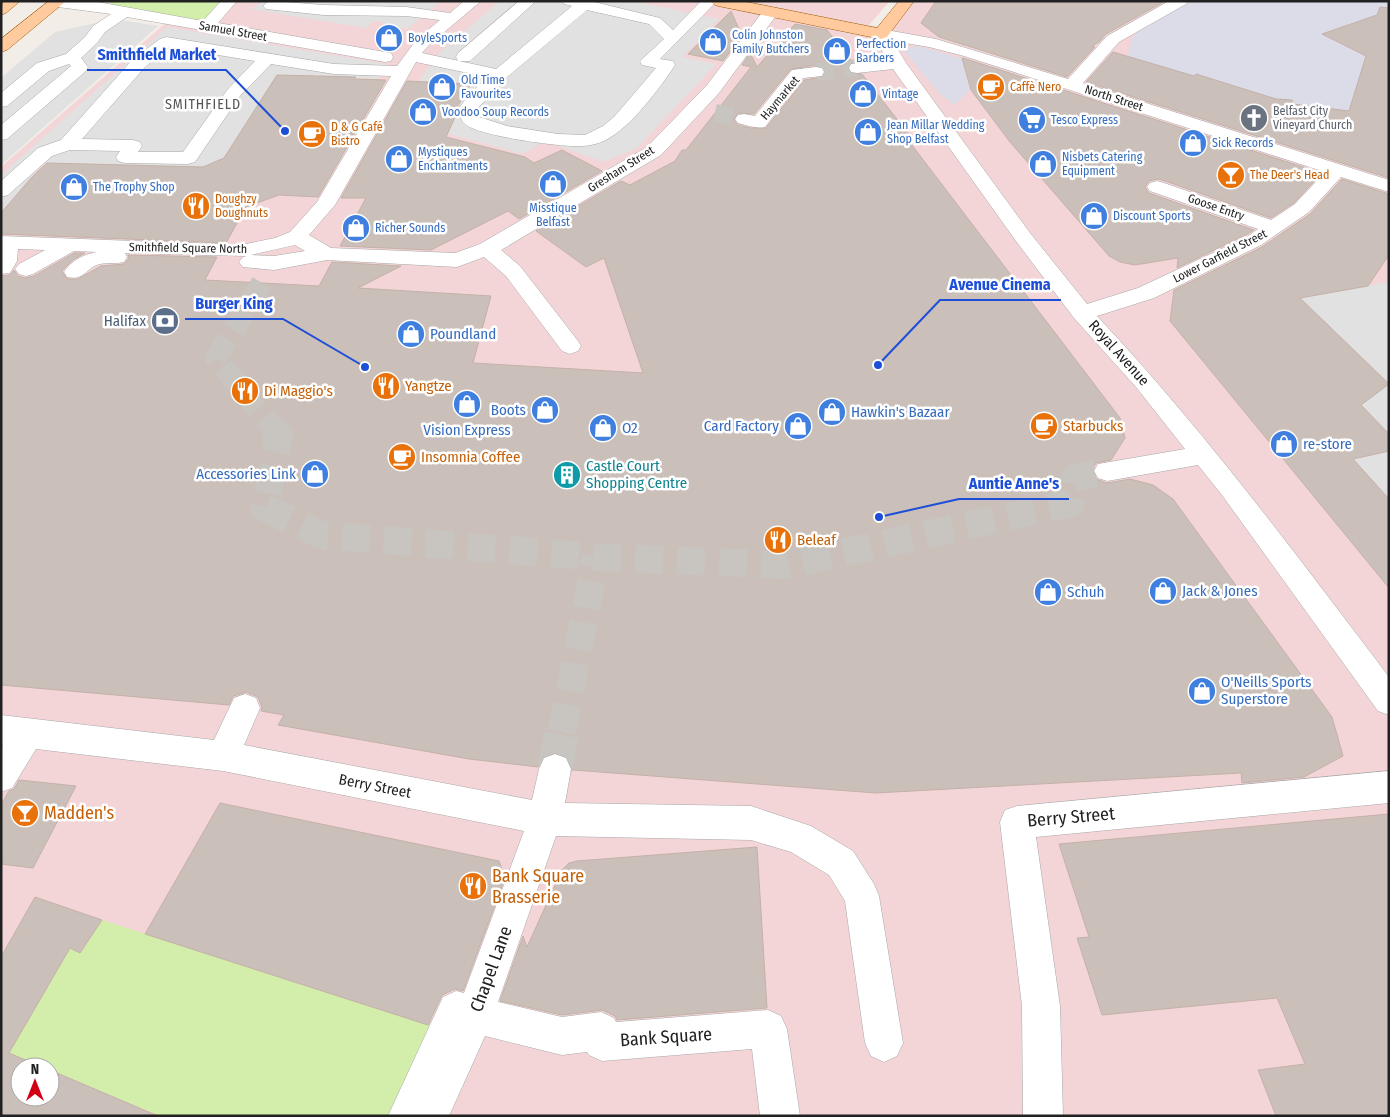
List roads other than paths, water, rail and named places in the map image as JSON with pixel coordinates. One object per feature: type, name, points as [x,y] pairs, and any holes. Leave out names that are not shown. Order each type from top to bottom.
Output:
[{"type":"main road","points":[[1,10],[13,1]]},
{"type":"main road","name":"North Street","points":[[718,1],[881,34]]},
{"type":"main road","points":[[881,34],[907,1]]},
{"type":"main road","points":[[1,46],[58,2]]},
{"type":"street","points":[[207,26],[230,1]]},
{"type":"street","points":[[437,1],[463,9]]},
{"type":"street","points":[[464,57],[529,1]]},
{"type":"street","points":[[673,39],[654,21],[576,3],[469,105],[468,115],[476,123],[508,132],[541,137],[588,140],[601,136],[621,120],[667,65],[648,61],[673,39],[710,1]]},
{"type":"street","points":[[1072,85],[1113,39],[1181,1]]},
{"type":"street","name":"Samuel Street","points":[[58,2],[207,26],[407,63]]},
{"type":"street","points":[[270,6],[333,10],[399,9],[429,12],[463,9]]},
{"type":"street","points":[[327,254],[306,244],[297,236],[325,205],[407,63],[423,42],[463,9]]},
{"type":"street","points":[[1,102],[43,67],[72,58],[92,40],[99,28],[124,12]]},
{"type":"street","name":"Gresham Street","points":[[327,254],[457,260],[487,249],[654,151],[713,89],[770,13]]},
{"type":"street","name":"Royal Avenue","points":[[881,34],[898,64],[1023,237],[1082,313],[1144,381],[1231,488],[1389,701]]},
{"type":"street","name":"North Street","points":[[881,34],[930,42],[1389,186]]},
{"type":"street","points":[[68,144],[139,63],[166,42],[334,69],[407,63],[496,80]]},
{"type":"street","points":[[1,135],[80,67],[72,58]]},
{"type":"street","points":[[1,191],[45,152],[68,144],[133,146],[125,157],[188,158],[238,87],[251,72],[267,59]]},
{"type":"street","points":[[857,68],[898,64]]},
{"type":"street","name":"Haymarket","points":[[744,119],[759,123],[798,74],[816,72]]},
{"type":"street","points":[[695,108],[716,113]]},
{"type":"street","name":"Lower Garfield Street","points":[[1082,313],[1146,293],[1254,241],[1302,208],[1338,169]]},
{"type":"street","name":"Goose Entry","points":[[1158,186],[1275,228]]},
{"type":"street","name":"Smithfield Square North","points":[[5,242],[241,251],[281,243],[297,236]]},
{"type":"street","points":[[3,268],[8,261],[5,242]]},
{"type":"street","points":[[34,270],[77,245]]},
{"type":"street","points":[[487,249],[513,271],[570,346]]},
{"type":"street","points":[[75,272],[82,264],[103,256],[274,264],[327,254]]},
{"type":"street","points":[[262,283],[274,264]]},
{"type":"street","points":[[1107,471],[1204,455]]},
{"type":"street","points":[[222,756],[245,708]]},
{"type":"street","points":[[1,777],[14,732]]},
{"type":"street","name":"Berry Street","points":[[14,732],[222,756],[545,819],[751,823],[799,838],[841,863],[862,896],[884,1043]]},
{"type":"street","name":"Chapel Lane","points":[[429,1116],[475,1016],[545,819],[555,769]]},
{"type":"street","name":"Berry Street","points":[[1043,1116],[1041,1006],[1017,822],[1389,787]]},
{"type":"street","name":"Bank Square","points":[[408,1116],[456,1010],[562,1036],[601,1031],[602,1042],[768,1029],[780,1116]]},
{"type":"tunnel","points":[[816,72],[857,68]]},
{"type":"tunnel","points":[[715,113],[744,119]]},
{"type":"tunnel","points":[[262,283],[216,358],[273,428]]},
{"type":"tunnel","points":[[272,427],[279,435],[265,508],[322,535],[596,557]]},
{"type":"tunnel","points":[[596,557],[787,565],[1071,503],[1074,478],[1107,471]]},
{"type":"tunnel","points":[[562,732],[596,557]]},
{"type":"tunnel","points":[[555,769],[562,731]]},
{"type":"place","name":"BoyleSports","points":[[389,38]]},
{"type":"place","name":"Colin Johnston Family Butchers","points":[[713,42]]},
{"type":"place","name":"Perfection Barbers","points":[[837,51]]},
{"type":"place","name":"Old Time Favourites","points":[[442,87]]},
{"type":"place","name":"Caffè Nero","points":[[991,87]]},
{"type":"place","name":"Vintage","points":[[863,94]]},
{"type":"place","name":"Voodoo Soup Records","points":[[423,112]]},
{"type":"place","name":"Belfast City Vineyard Church","points":[[1254,118]]},
{"type":"place","name":"Tesco Express","points":[[1032,120]]},
{"type":"place","name":"Smithfield Market","points":[[285,131]]},
{"type":"place","name":"Jean Millar Wedding Shop Belfast","points":[[868,132]]},
{"type":"place","name":"D & G Café Bistro","points":[[312,134]]},
{"type":"place","name":"Sick Records","points":[[1193,143]]},
{"type":"place","name":"Mystiques Enchantments","points":[[399,159]]},
{"type":"place","name":"Nisbets Catering Equipment","points":[[1043,164]]},
{"type":"place","name":"The Deer's Head","points":[[1231,175]]},
{"type":"place","name":"Misstique Belfast","points":[[553,184]]},
{"type":"place","name":"The Trophy Shop","points":[[74,187]]},
{"type":"place","name":"Doughzy Doughnuts","points":[[196,206]]},
{"type":"place","name":"Discount Sports","points":[[1094,216]]},
{"type":"place","name":"Richer Sounds","points":[[356,228]]},
{"type":"place","name":"Halifax","points":[[165,321]]},
{"type":"place","name":"Poundland","points":[[411,334]]},
{"type":"place","name":"Avenue Cinema","points":[[878,365]]},
{"type":"place","name":"Burger King","points":[[365,367]]},
{"type":"place","name":"Yangtze","points":[[386,386]]},
{"type":"place","name":"Di Maggio's","points":[[245,391]]},
{"type":"place","name":"Vision Express","points":[[467,404]]},
{"type":"place","name":"Boots","points":[[545,410]]},
{"type":"place","name":"Hawkin's Bazaar","points":[[832,412]]},
{"type":"place","name":"Card Factory","points":[[798,426]]},
{"type":"place","name":"Starbucks","points":[[1044,426]]},
{"type":"place","name":"O2","points":[[603,428]]},
{"type":"place","name":"re-store","points":[[1284,444]]},
{"type":"place","name":"Insomnia Coffee","points":[[402,457]]},
{"type":"place","name":"Accessories Link","points":[[315,474]]},
{"type":"place","name":"Castle Court Shopping Centre","points":[[567,475]]},
{"type":"place","name":"Auntie Anne's","points":[[879,517]]},
{"type":"place","name":"Beleaf","points":[[778,540]]},
{"type":"place","name":"Jack & Jones","points":[[1163,591]]},
{"type":"place","name":"Schuh","points":[[1048,592]]},
{"type":"place","name":"O'Neills Sports Superstore","points":[[1202,691]]},
{"type":"place","name":"Madden's","points":[[25,813]]},
{"type":"place","name":"Bank Square Brasserie","points":[[473,886]]},
{"type":"district","name":"SMITHFIELD","points":[[203,104]]}]
